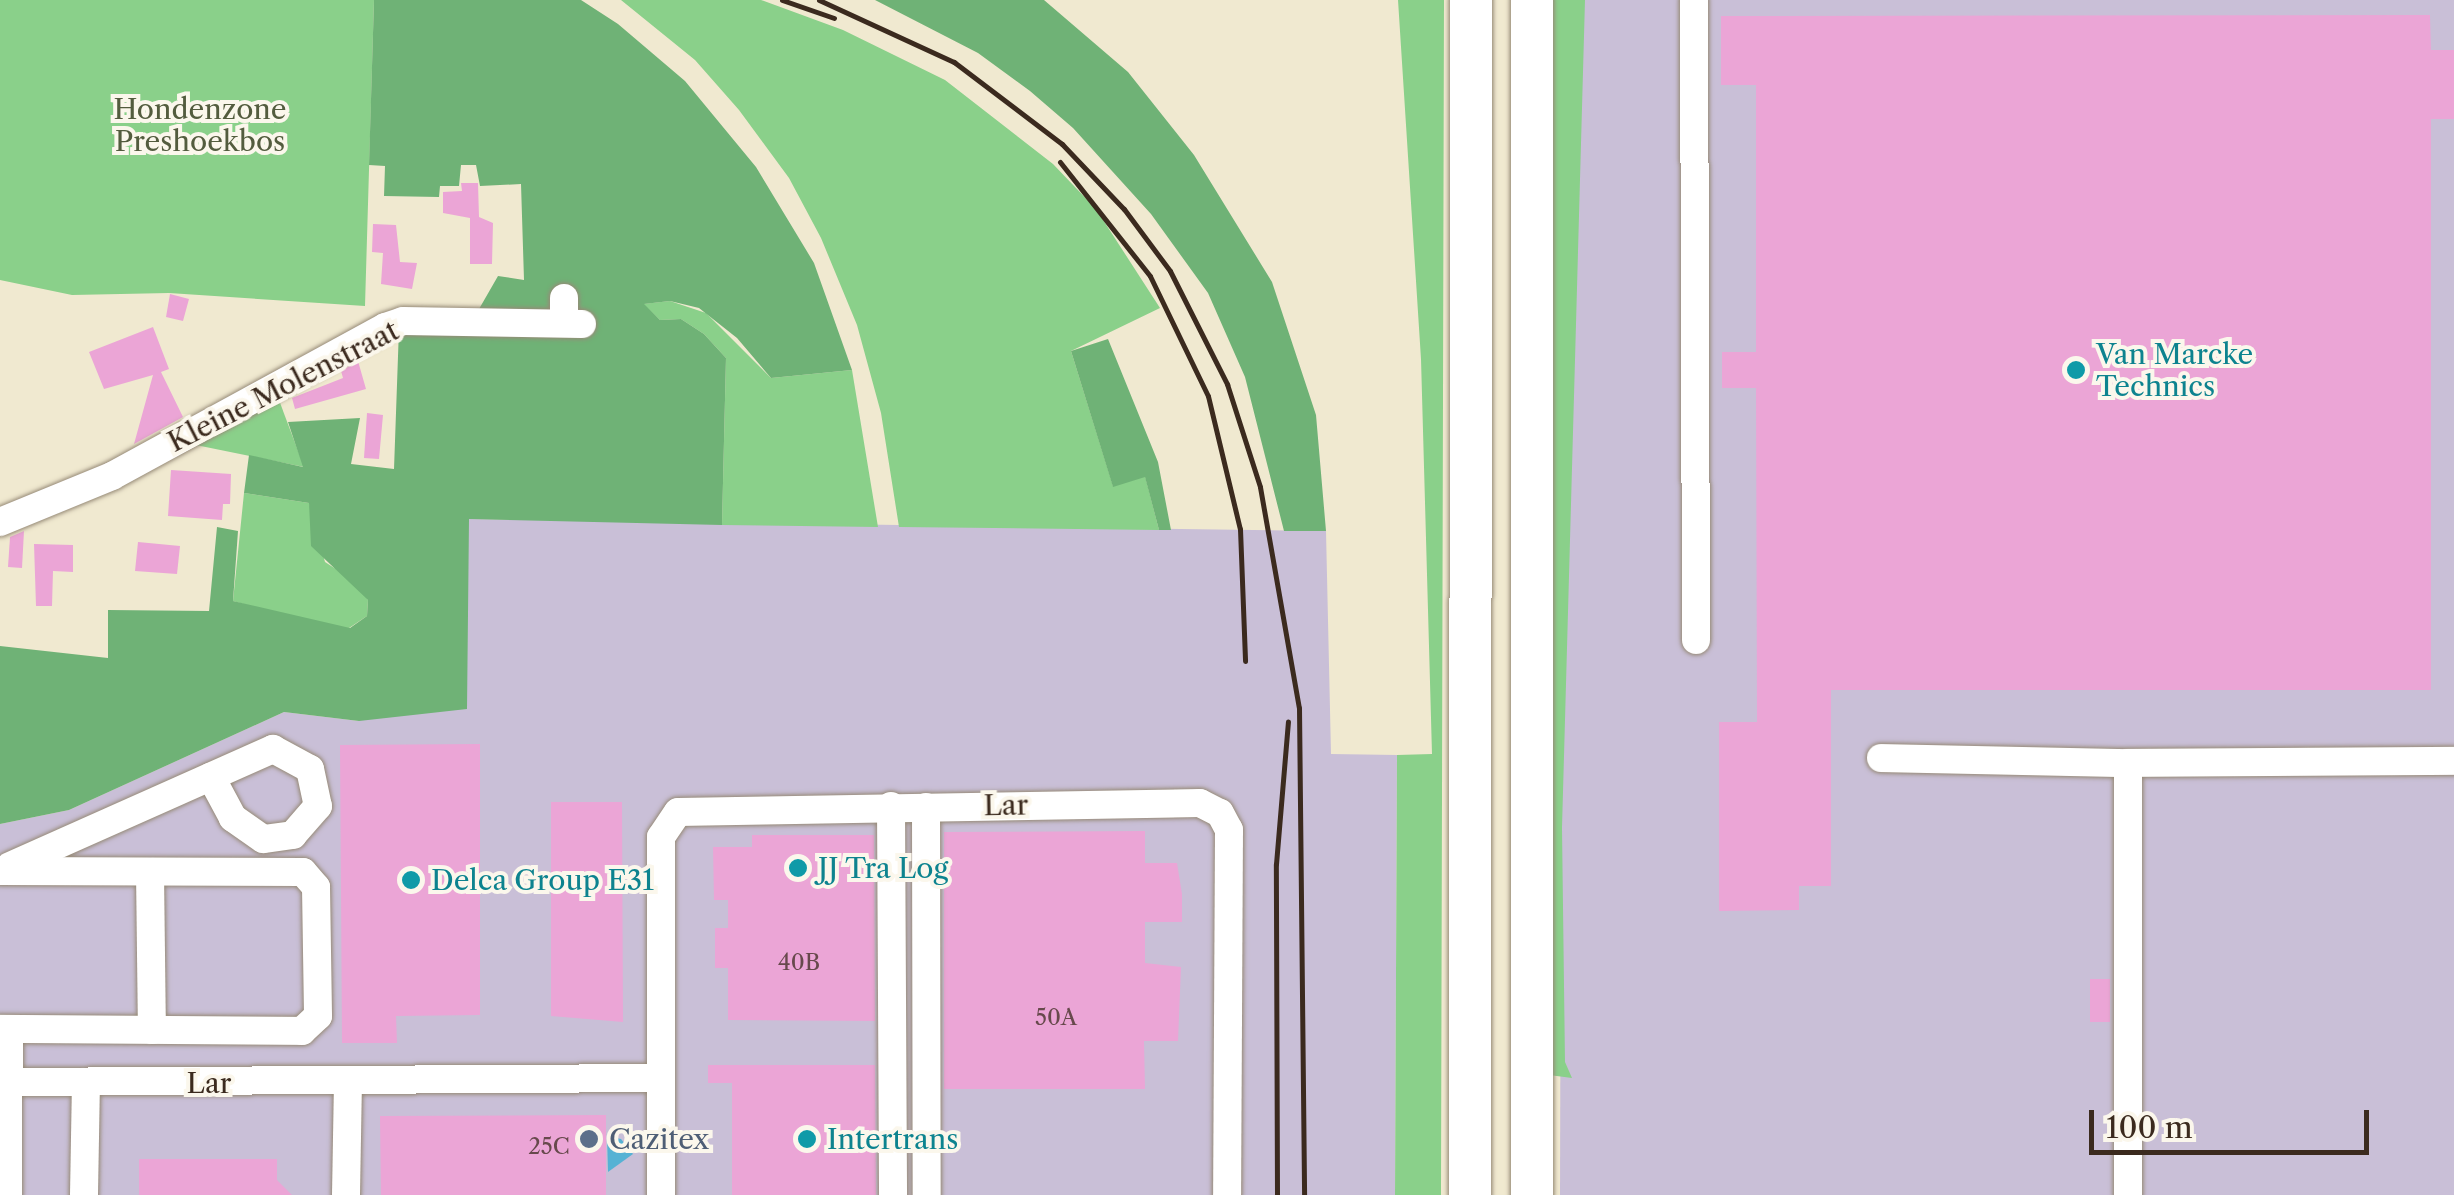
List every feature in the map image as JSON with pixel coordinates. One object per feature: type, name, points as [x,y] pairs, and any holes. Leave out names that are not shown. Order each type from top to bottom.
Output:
[{"type":"highway","points":[[1470,1195],[1471,0]]},
{"type":"highway","points":[[1532,0],[1532,1195]]},
{"type":"street","points":[[1694,0],[1696,640]]},
{"type":"street","name":"Kleine Molenstraat","points":[[0,522],[112,476],[384,327],[402,321],[570,315]]},
{"type":"street","points":[[1881,758],[2128,763],[2454,761]]},
{"type":"street","points":[[2128,763],[2128,1195]]},
{"type":"street","points":[[0,870],[211,777]]},
{"type":"street","name":"Lar","points":[[661,1195],[661,837],[668,822],[690,807],[1200,803],[1220,814],[1230,830],[1227,1195]]},
{"type":"street","points":[[891,806],[892,1195]]},
{"type":"street","points":[[926,807],[926,1195]]},
{"type":"street","points":[[0,870],[303,872],[316,887],[312,1026],[5,1029],[8,1195]]},
{"type":"street","points":[[150,872],[152,1030]]},
{"type":"street","name":"Lar","points":[[8,1082],[348,1083],[660,1078]]},
{"type":"street","points":[[78,1082],[84,1195]]},
{"type":"street","points":[[346,1195],[348,1083]]},
{"type":"shaded area","points":[[1563,0],[2454,0],[2454,1195],[1560,1195]]},
{"type":"shaded area","points":[[469,519],[1326,531],[1331,754],[1397,755],[1395,1195],[0,1195],[0,824],[69,810],[284,712],[359,721]]},
{"type":"green space","name":"Hondenzone Preshoekbos","points":[[0,0],[374,0],[365,306],[169,293],[72,295],[0,280]]},
{"type":"green space","points":[[374,0],[581,0],[618,24],[685,81],[756,167],[814,263],[852,370],[771,378],[737,338],[699,308],[670,301],[644,304],[660,320],[681,319],[704,334],[726,358],[722,525],[469,519],[467,709],[359,721],[284,712],[69,810],[0,824],[0,646],[108,658],[108,610],[209,611],[217,527],[238,531],[233,601],[350,628],[367,616],[368,600],[311,546],[309,503],[244,493],[249,455],[303,467],[288,422],[360,418],[351,464],[394,469],[399,328],[554,311],[475,316],[498,276],[524,280],[521,184],[480,186],[476,165],[461,165],[459,186],[440,186],[439,197],[384,196],[385,166],[369,165]]},
{"type":"green space","points":[[621,0],[761,0],[843,30],[945,80],[1053,164],[1096,209],[1160,308],[1071,351],[1113,486],[1145,476],[1159,530],[899,527],[881,413],[857,325],[821,238],[789,178],[739,110],[695,60]]},
{"type":"green space","points":[[875,0],[1044,0],[1128,72],[1194,155],[1272,282],[1316,415],[1326,531],[1284,531],[1245,377],[1208,293],[1151,214],[1073,128],[1030,91],[978,53]]},
{"type":"green space","points":[[1398,0],[1444,0],[1441,1195],[1395,1195],[1397,755],[1432,754],[1421,359]]},
{"type":"green space","points":[[1548,0],[1585,0],[1562,828],[1565,1062],[1572,1078],[1549,1075]]},
{"type":"green space","points":[[670,301],[706,313],[771,378],[852,370],[878,527],[722,525],[726,358],[704,334],[681,319],[660,320],[643,304]]},
{"type":"green space","points":[[1108,339],[1158,462],[1171,530],[1159,530],[1145,477],[1113,487],[1071,351]]},
{"type":"green space","points":[[276,392],[304,467],[186,443]]},
{"type":"green space","points":[[244,493],[309,503],[325,562],[356,582],[368,600],[367,616],[349,628],[334,629],[233,601]]},
{"type":"water","points":[[607,1136],[621,1139],[633,1154],[608,1172]]},
{"type":"building","name":"Van Marcke Technics","points":[[2430,15],[2431,50],[2454,50],[2454,119],[2431,119],[2431,690],[1831,690],[1831,886],[1799,886],[1799,910],[1719,911],[1719,722],[1757,722],[1756,388],[1722,388],[1722,352],[1756,352],[1756,85],[1721,85],[1721,16]]},
{"type":"building","points":[[461,183],[478,183],[479,217],[493,223],[492,264],[470,264],[470,218],[443,213],[443,192],[462,191]]},
{"type":"building","points":[[373,224],[396,225],[400,262],[417,263],[412,289],[381,284],[383,253],[372,252]]},
{"type":"building","points":[[170,294],[189,299],[183,321],[166,317]]},
{"type":"building","points":[[153,327],[169,369],[161,372],[183,417],[134,444],[153,375],[104,389],[89,352]]},
{"type":"building","points":[[358,361],[366,389],[295,409],[292,398],[343,378],[341,371]]},
{"type":"building","points":[[367,413],[383,415],[379,459],[364,458]]},
{"type":"building","points":[[171,470],[231,474],[230,504],[223,504],[222,520],[168,516]]},
{"type":"building","points":[[24,531],[22,568],[8,567],[10,537]]},
{"type":"building","points":[[138,542],[180,546],[177,574],[135,571]]},
{"type":"building","points":[[34,544],[73,545],[73,572],[53,571],[52,606],[36,606]]},
{"type":"building","name":"Delca Group E31","points":[[480,744],[480,1015],[396,1016],[397,1043],[342,1043],[340,745]]},
{"type":"building","points":[[551,802],[622,802],[623,1022],[551,1016]]},
{"type":"building","points":[[1145,831],[1145,863],[1177,863],[1182,922],[1145,922],[1145,963],[1181,967],[1178,1041],[1144,1041],[1145,1089],[944,1089],[944,832]]},
{"type":"building","points":[[752,835],[874,835],[875,1021],[728,1020],[728,968],[715,968],[715,928],[728,928],[728,900],[714,900],[713,847],[752,847]]},
{"type":"building","points":[[2090,979],[2110,979],[2110,1022],[2090,1022]]},
{"type":"building","name":"Intertrans","points":[[708,1065],[875,1065],[876,1195],[732,1195],[732,1083],[708,1083]]},
{"type":"building","points":[[606,1115],[606,1195],[381,1195],[380,1116]]},
{"type":"building","points":[[139,1159],[277,1159],[277,1180],[292,1195],[139,1195]]},
{"type":"railway","points":[[782,0],[834,18]]},
{"type":"railway","points":[[819,0],[954,62],[1062,144],[1124,209],[1170,271],[1227,384],[1260,487],[1299,708],[1304,1195]]},
{"type":"railway","points":[[1060,162],[1150,276],[1208,396],[1240,529],[1245,661]]},
{"type":"railway","points":[[1277,1195],[1276,864],[1288,722]]},
{"type":"place","name":"Van Marcke Technics","points":[[2076,370]]},
{"type":"place","name":"JJ Tra Log","points":[[798,868]]},
{"type":"place","name":"Delca Group E31","points":[[411,880]]},
{"type":"place","name":"Cazitex","points":[[589,1139]]},
{"type":"place","name":"Intertrans","points":[[807,1139]]}]
